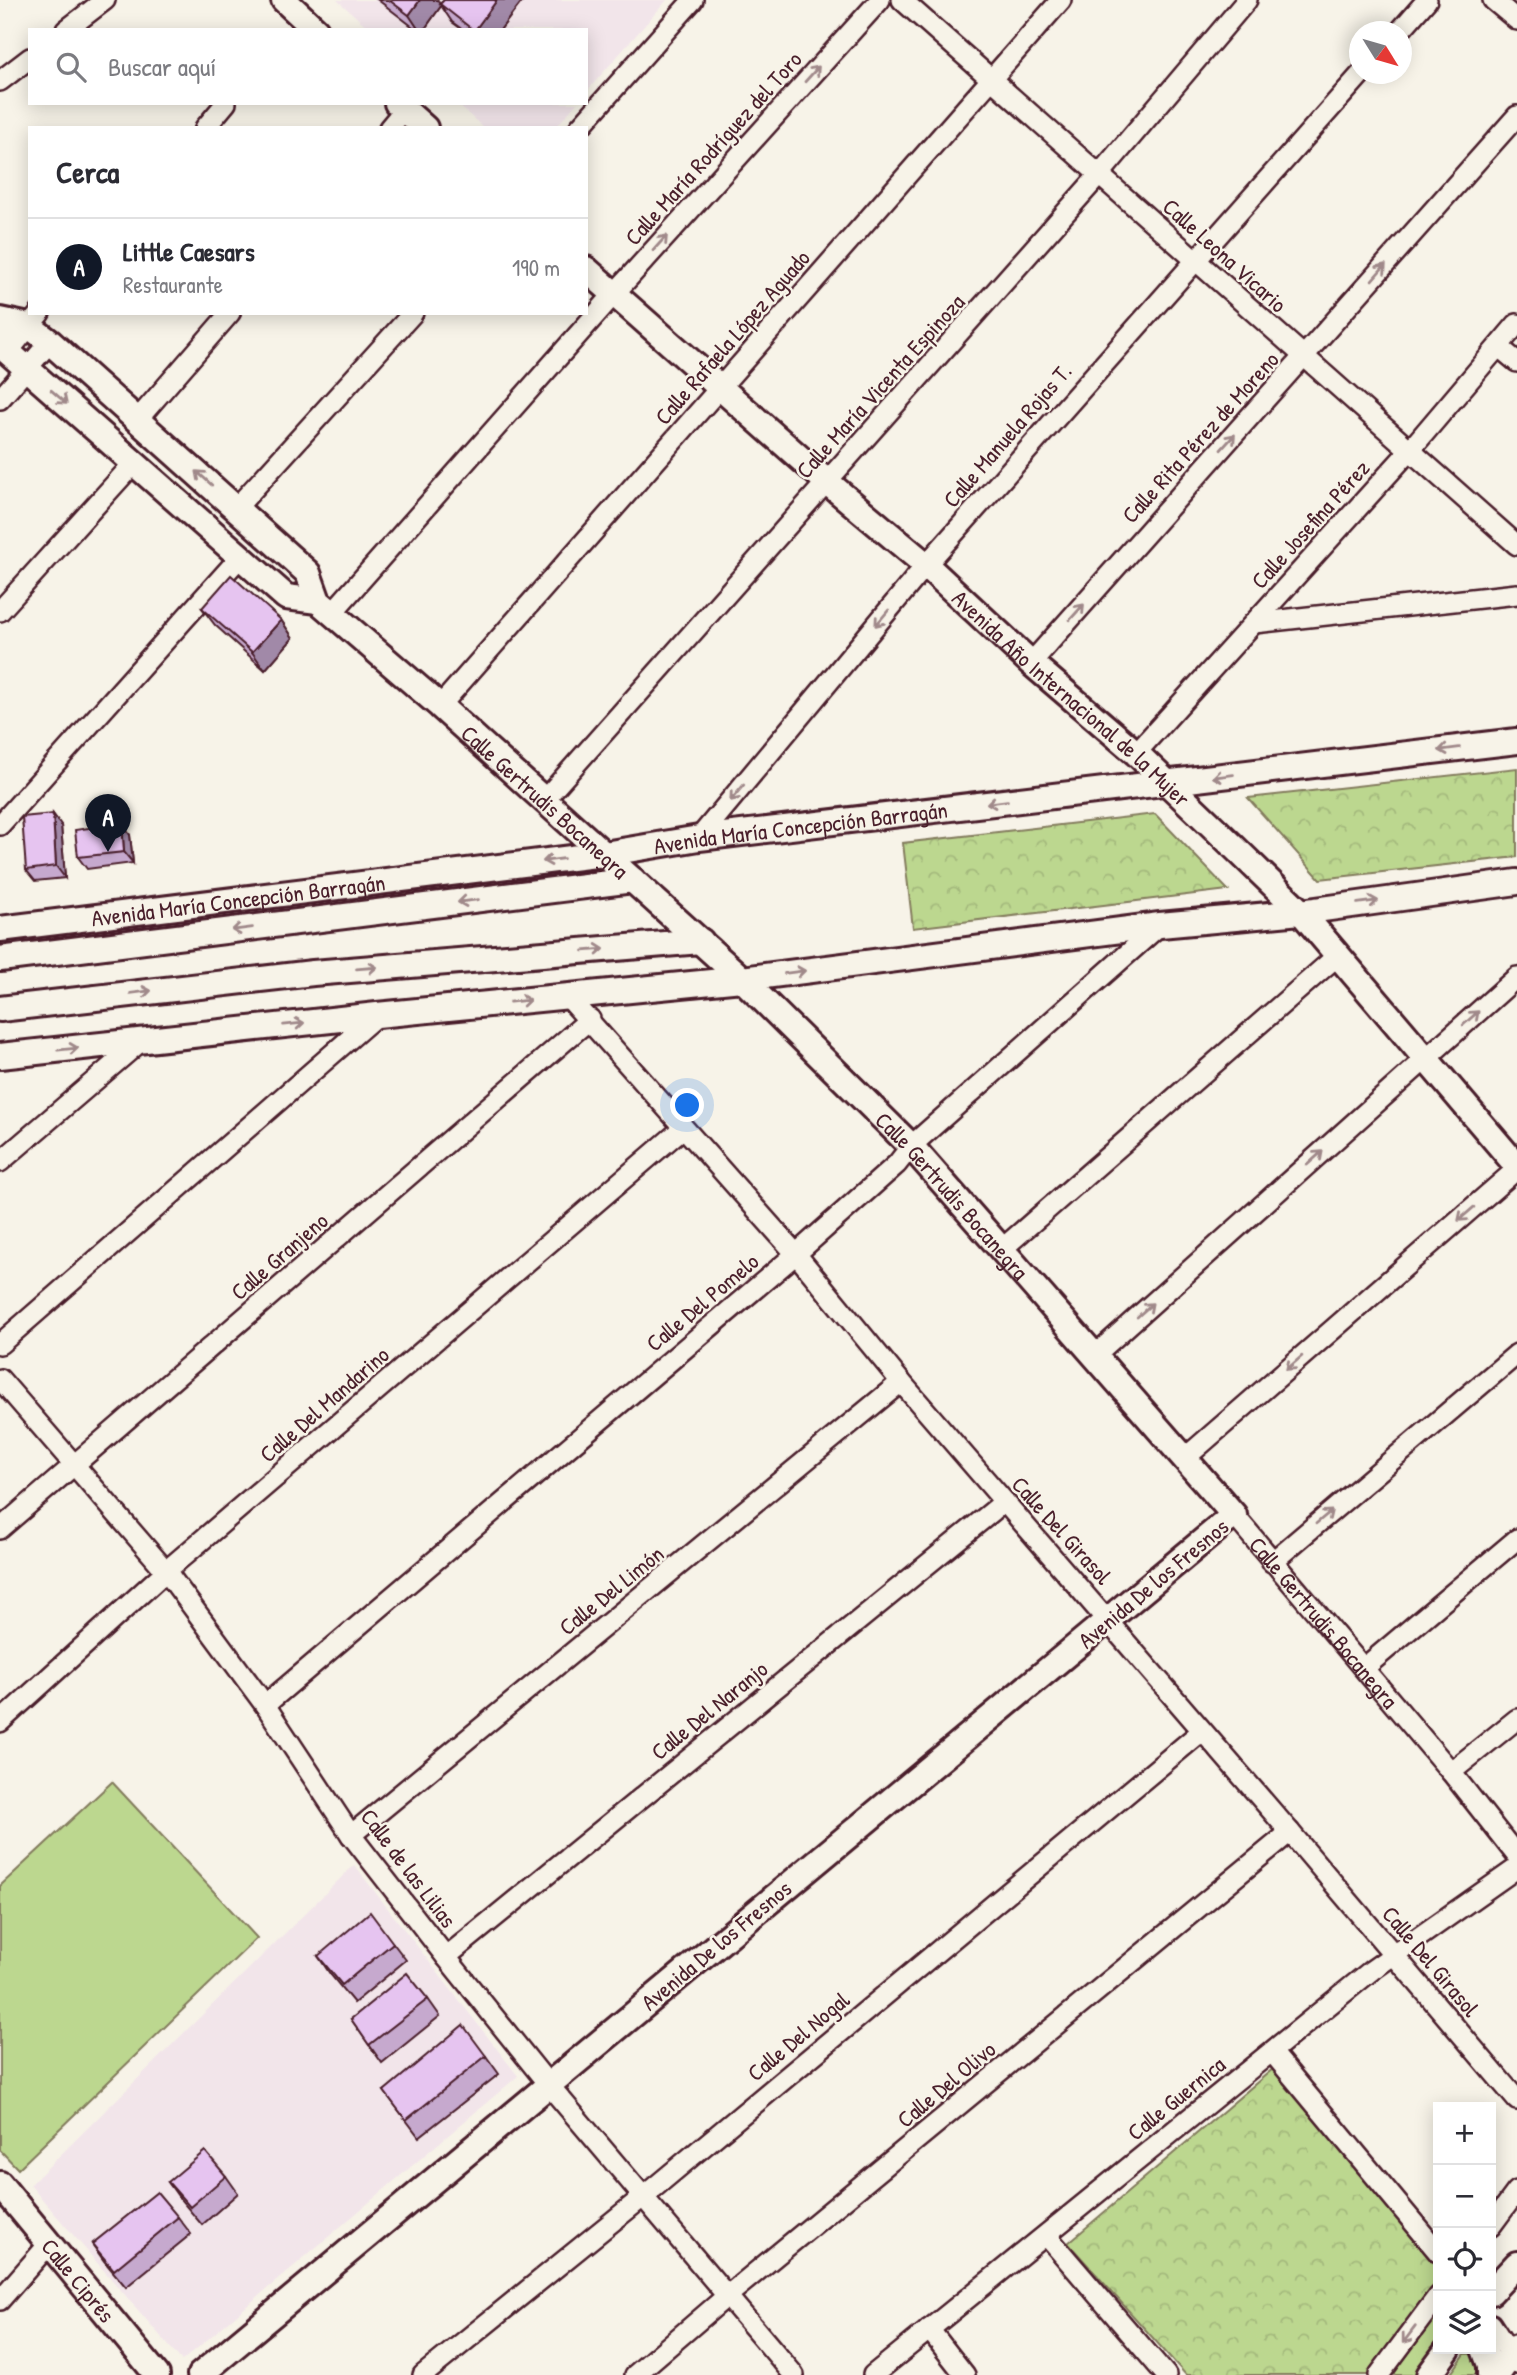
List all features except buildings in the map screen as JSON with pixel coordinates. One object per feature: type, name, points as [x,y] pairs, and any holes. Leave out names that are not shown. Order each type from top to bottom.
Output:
[{"type":"street","points":[[69,28],[104,0]]},
{"type":"street","points":[[284,0],[303,26]]},
{"type":"street","points":[[581,126],[693,0]]},
{"type":"street","name":"Calle María Rodríguez del Toro","points":[[325,607],[880,0]]},
{"type":"street","name":"Calle Leona Vicario","points":[[902,0],[1517,545]]},
{"type":"street","name":"Calle Rafaela López Aguado","points":[[440,706],[1062,0]]},
{"type":"street","name":"Calle María Vicenta Espinoza","points":[[544,800],[1099,175],[1247,0]]},
{"type":"street","points":[[1409,21],[1427,0]]},
{"type":"street","points":[[1493,0],[1517,20]]},
{"type":"street","points":[[0,81],[28,60]]},
{"type":"street","name":"Calle Manuela Rojas T.","points":[[699,838],[926,565],[1352,84]]},
{"type":"street","points":[[207,126],[224,105]]},
{"type":"street","points":[[397,114],[421,126]]},
{"type":"street","name":"Calle Rita Pérez de Moreno","points":[[1031,663],[1517,116]]},
{"type":"street","name":"Avenida Año Internacional de la Mujer","points":[[588,271],[827,482],[926,565],[1031,663],[1136,753],[1301,912],[1517,1168]]},
{"type":"street","points":[[138,419],[228,315]]},
{"type":"street","points":[[237,507],[410,315]]},
{"type":"street","points":[[35,320],[8,352],[286,597],[325,607]]},
{"type":"street","name":"Calle Gertrudis Bocanegra","points":[[8,352],[0,322],[35,320],[50,342],[308,573],[325,607],[440,706],[742,979],[911,1146],[1234,1515],[1451,1772],[1517,1856]]},
{"type":"street","name":"Calle Josefina Pérez","points":[[1136,753],[1410,449],[1517,324]]},
{"type":"street","points":[[0,399],[50,342]]},
{"type":"street","points":[[1499,346],[1517,362]]},
{"type":"street","points":[[0,611],[134,463]]},
{"type":"street","points":[[0,825],[240,557]]},
{"type":"street","points":[[1254,623],[1517,594]]},
{"type":"street","name":"Avenida María Concepción Barragán","points":[[0,929],[604,854],[699,838],[1517,741]]},
{"type":"street","name":"Avenida María Concepción Barragán","points":[[0,960],[633,880]]},
{"type":"street","points":[[0,1056],[742,979],[1160,925],[1301,912],[1517,882]]},
{"type":"street","name":"Calle Del Pomelo","points":[[265,1705],[796,1254],[897,1164],[911,1146],[1160,925]]},
{"type":"street","points":[[0,1009],[313,973],[701,942]]},
{"type":"street","points":[[1002,1249],[1337,956]]},
{"type":"street","points":[[1095,1355],[1517,976]]},
{"type":"street","name":"Calle Del Girasol","points":[[567,996],[796,1254],[901,1382],[1109,1620],[1517,2100]]},
{"type":"street","points":[[0,1345],[377,1015]]},
{"type":"street","name":"Calle Granjeno","points":[[0,1529],[590,1019]]},
{"type":"street","points":[[0,1162],[141,1041]]},
{"type":"street","name":"Calle Del Mandarino","points":[[0,1722],[166,1571],[683,1128]]},
{"type":"street","points":[[1184,1459],[1517,1168]]},
{"type":"street","points":[[1272,1562],[1517,1354]]},
{"type":"street","name":"Calle de las Lilias","points":[[0,1379],[166,1571],[265,1705],[351,1835],[446,1957],[548,2084],[794,2375]]},
{"type":"street","name":"Calle Del Limón","points":[[351,1835],[901,1382]]},
{"type":"street","name":"Calle Del Naranjo","points":[[446,1957],[1004,1502]]},
{"type":"street","name":"Avenida De los Fresnos","points":[[200,2375],[1234,1515]]},
{"type":"street","points":[[1364,1668],[1517,1539]]},
{"type":"street","points":[[1451,1772],[1517,1719]]},
{"type":"street","name":"Calle Del Nogal","points":[[423,2375],[644,2196],[1202,1731]]},
{"type":"street","name":"Calle Del Olivo","points":[[635,2375],[727,2296],[1290,1832]]},
{"type":"street","name":"Calle Guernica","points":[[873,2375],[1393,1954],[1517,1868]]},
{"type":"street","points":[[1272,2052],[1433,2246]]},
{"type":"street","name":"Calle Ciprés","points":[[0,2184],[157,2375]]},
{"type":"street","points":[[1496,2219],[1517,2191]]},
{"type":"street","points":[[1047,2236],[1166,2375]]},
{"type":"street","points":[[0,2300],[49,2245]]},
{"type":"street","points":[[1492,2291],[1516,2269]]},
{"type":"street","points":[[1379,2375],[1433,2303]]},
{"type":"street","points":[[929,2329],[965,2375]]},
{"type":"street","points":[[1496,2330],[1515,2355],[1497,2375]]},
{"type":"street","points":[[1429,2375],[1444,2354]]},
{"type":"street","points":[[1486,2354],[1490,2375]]},
{"type":"shaded area","points":[[337,0],[667,0],[588,90],[588,28],[369,28]]},
{"type":"shaded area","points":[[458,105],[575,105],[557,126],[482,126]]},
{"type":"shaded area","points":[[354,1865],[518,2076],[182,2361],[30,2185]]},
{"type":"green space","points":[[1517,768],[1517,857],[1320,879],[1248,798]]},
{"type":"green space","points":[[1155,814],[1228,890],[913,928],[903,843]]},
{"type":"green space","points":[[112,1782],[257,1938],[18,2169],[0,2150],[0,1886]]},
{"type":"green space","points":[[1274,2068],[1433,2253],[1433,2295],[1372,2375],[1186,2375],[1068,2243]]},
{"type":"green space","points":[[1433,2320],[1433,2352],[1418,2375],[1393,2375]]},
{"type":"green space","points":[[1465,2354],[1478,2354],[1480,2371],[1477,2375],[1450,2375]]},
{"type":"place","name":"Little Caesars","points":[[108,852]]}]
